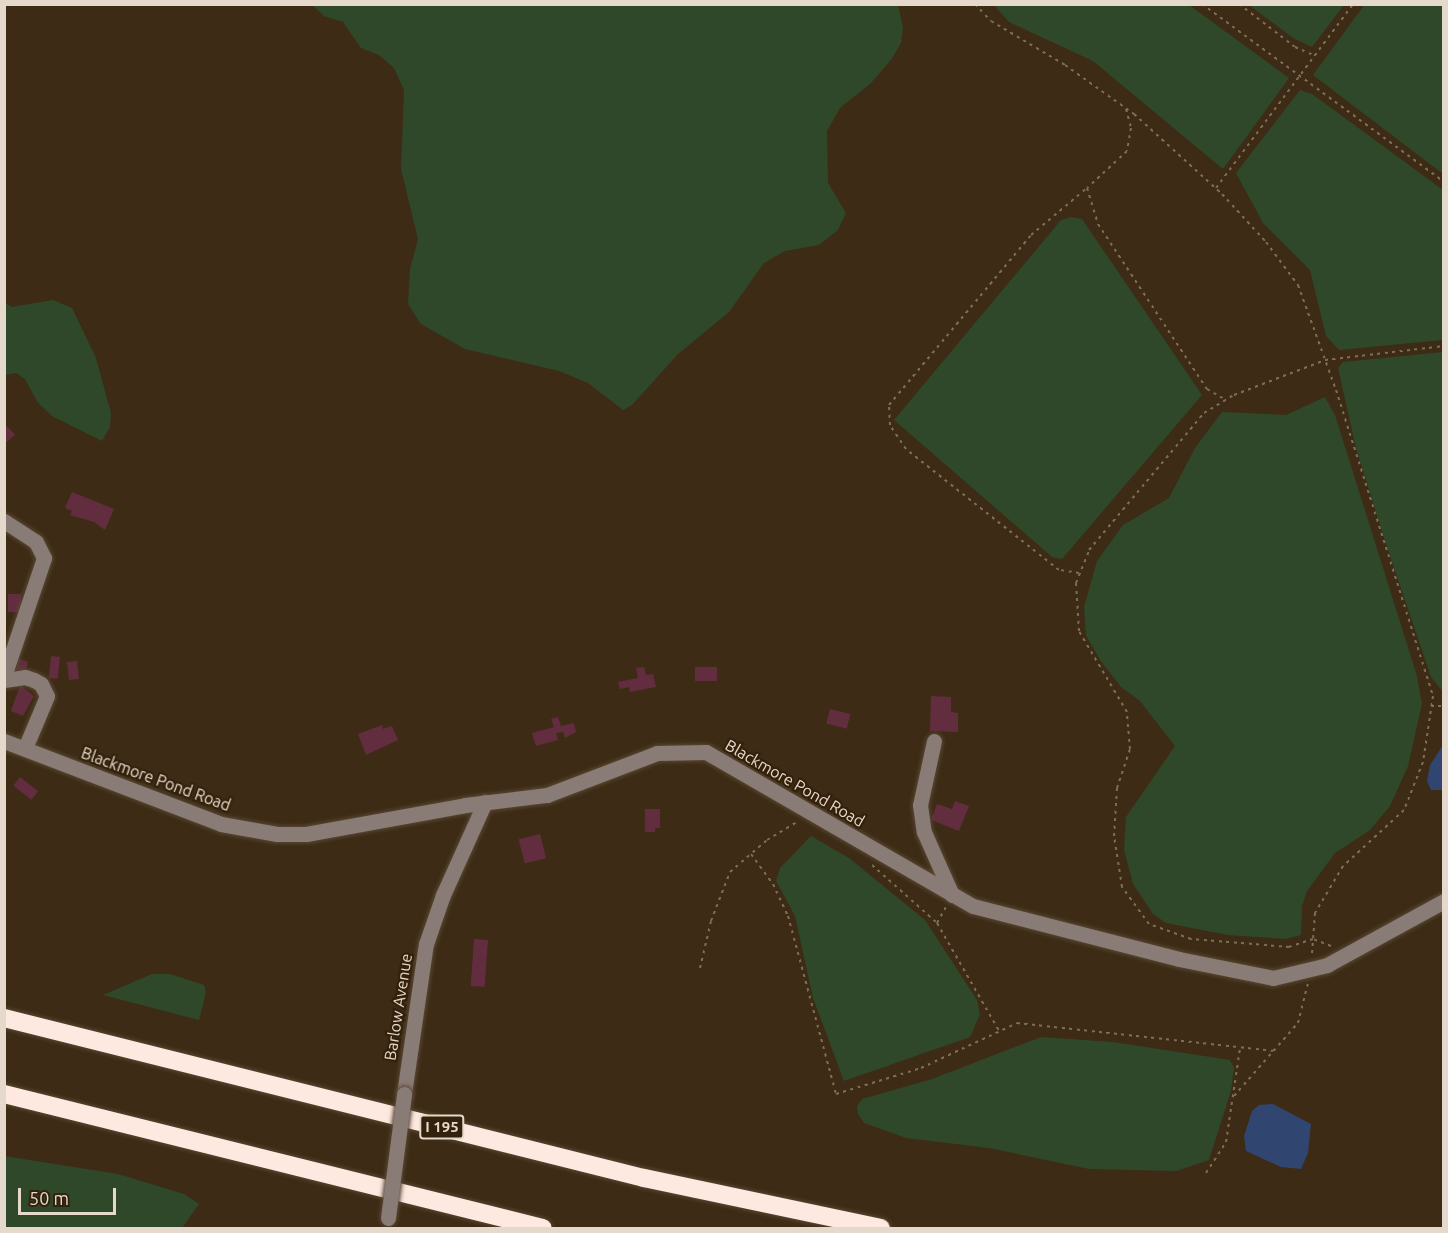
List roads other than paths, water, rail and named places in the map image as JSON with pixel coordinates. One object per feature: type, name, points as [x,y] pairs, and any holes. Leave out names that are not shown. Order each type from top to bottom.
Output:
[{"type":"highway","name":"I 195","points":[[4,1018],[644,1178],[881,1228]]},
{"type":"highway","points":[[4,1094],[543,1228]]},
{"type":"street","points":[[4,521],[36,542],[44,558],[4,678],[25,677],[34,680],[41,684],[47,696],[25,748]]},
{"type":"street","name":"Blackmore Pond Road","points":[[4,741],[221,824],[277,834],[306,834],[485,802],[547,795],[583,784],[646,756],[687,750],[706,752],[973,906],[1240,973],[1273,978],[1309,971],[1443,901]]},
{"type":"street","points":[[934,741],[921,813],[924,832],[952,895]]},
{"type":"street","name":"Barlow Avenue","points":[[386,1223],[426,944],[443,895],[485,802]]},
{"type":"water","points":[[1443,745],[1443,790],[1431,790],[1427,781],[1430,765]]},
{"type":"water","points":[[1273,1104],[1311,1124],[1308,1153],[1301,1169],[1281,1167],[1246,1151],[1244,1136],[1252,1111],[1259,1105]]}]
